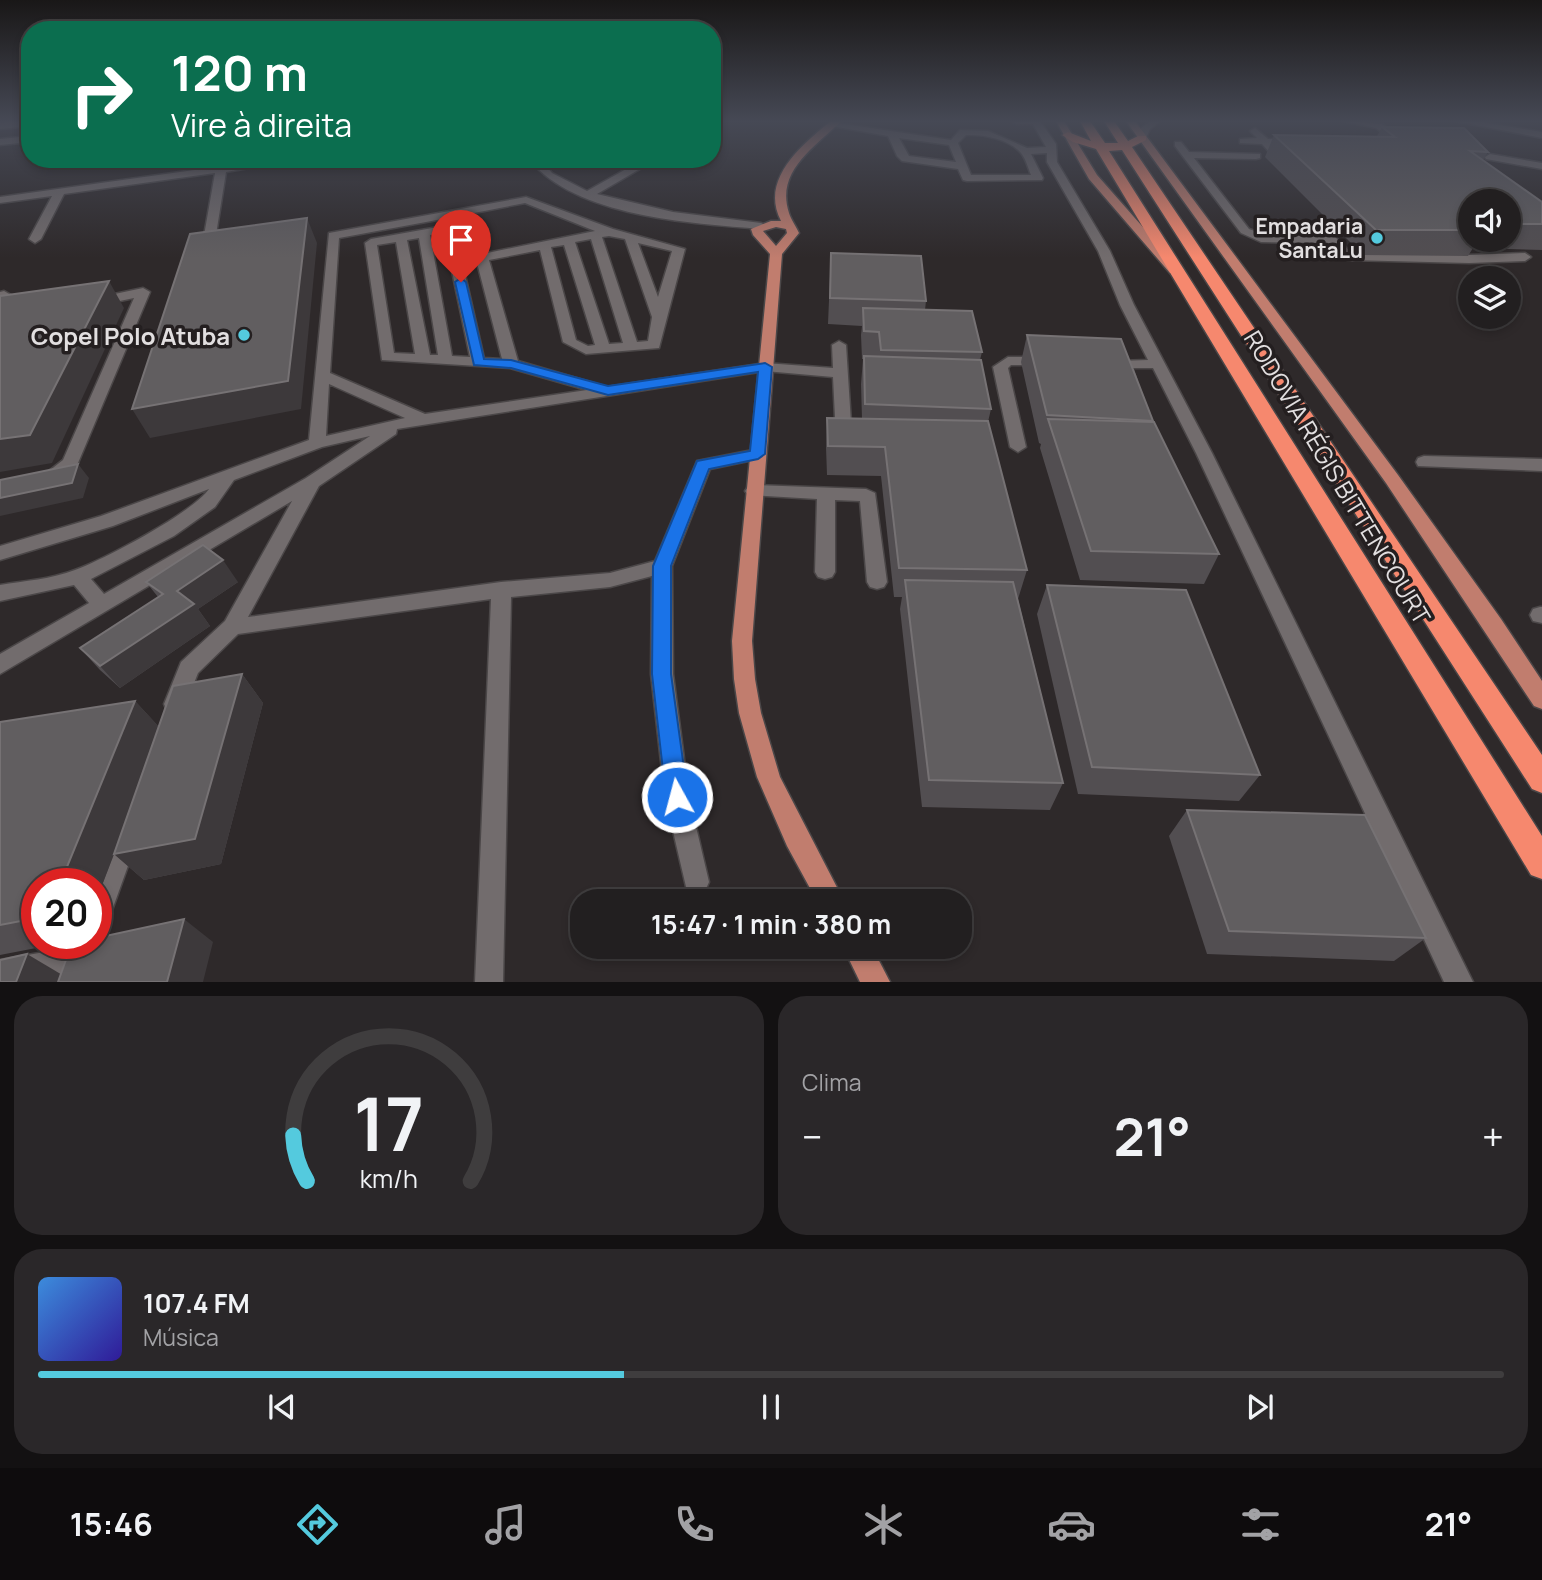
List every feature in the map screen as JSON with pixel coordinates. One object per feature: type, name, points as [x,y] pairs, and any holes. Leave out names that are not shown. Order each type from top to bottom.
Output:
[{"type":"highway","name":"RODOVIA RÉGIS BITTENCOURT","points":[[1112,167],[1186,282],[1542,864]]},
{"type":"highway","name":"RODOVIA RÉGIS BITTENCOURT","points":[[1150,167],[1542,780]]},
{"type":"main road","points":[[788,167],[782,211],[789,231],[776,253],[742,641],[743,682],[751,726],[778,804],[824,889]]},
{"type":"main road","points":[[1086,167],[1105,193],[1186,282]]},
{"type":"main road","points":[[1153,167],[1380,462],[1474,595],[1542,699]]},
{"type":"main road","points":[[761,230],[782,211]]},
{"type":"main road","points":[[761,230],[775,240],[789,231]]},
{"type":"main road","points":[[761,230],[776,253]]},
{"type":"main road","points":[[863,959],[876,982]]},
{"type":"street","points":[[962,167],[967,178],[1038,178],[1033,167]]},
{"type":"street","points":[[1055,167],[1104,251],[1127,304],[1205,453],[1458,982]]},
{"type":"street","points":[[1197,167],[1245,231],[1261,238],[1334,240],[1348,256],[1443,259],[1525,257]]},
{"type":"street","points":[[0,200],[199,168]]},
{"type":"street","points":[[208,247],[221,168]]},
{"type":"street","points":[[542,168],[552,180],[586,196],[620,205],[761,230]]},
{"type":"street","points":[[586,196],[636,168]]},
{"type":"street","points":[[34,239],[60,192]]},
{"type":"street","points":[[317,443],[333,236],[470,217],[526,200],[602,233],[679,249],[659,317],[654,345],[586,350],[570,342],[544,243]]},
{"type":"street","points":[[470,217],[449,228],[371,243],[387,357],[511,364],[608,390]]},
{"type":"street","points":[[470,217],[511,364]]},
{"type":"street","points":[[449,228],[478,362]]},
{"type":"street","points":[[424,233],[446,361]]},
{"type":"street","points":[[481,258],[602,233]]},
{"type":"street","points":[[602,233],[631,346]]},
{"type":"street","points":[[401,237],[423,359]]},
{"type":"street","points":[[568,238],[603,349]]},
{"type":"street","points":[[629,238],[659,317]]},
{"type":"street","points":[[33,485],[52,477],[70,463],[143,292],[78,305]]},
{"type":"street","points":[[839,345],[844,438]]},
{"type":"street","points":[[1018,447],[1000,367],[1004,362],[1013,360],[1054,362]]},
{"type":"street","points":[[1134,399],[1116,363],[1159,364]]},
{"type":"street","points":[[0,553],[107,521],[317,443],[402,423],[765,367],[840,373]]},
{"type":"street","points":[[323,375],[422,419]]},
{"type":"street","points":[[0,665],[312,482],[402,423]]},
{"type":"street","points":[[696,882],[677,797],[662,674],[662,566],[703,465],[758,454]]},
{"type":"street","points":[[1424,462],[1542,465]]},
{"type":"street","points":[[0,593],[78,577],[167,531],[209,503],[228,476]]},
{"type":"street","points":[[166,730],[189,668],[232,627],[312,482]]},
{"type":"street","points":[[754,491],[859,493],[869,497],[877,582]]},
{"type":"street","points":[[825,572],[826,493]]},
{"type":"street","points":[[232,627],[500,590],[610,580],[662,566]]},
{"type":"street","points":[[78,577],[102,605]]},
{"type":"street","points":[[489,982],[500,590]]},
{"type":"street","points":[[112,875],[133,818]]},
{"type":"street","points":[[0,974],[81,959]]},
{"type":"building","points":[[1308,167],[1492,167],[1542,202],[1542,224],[1521,224],[1521,189],[1458,189],[1458,230],[1376,230]]},
{"type":"building","name":"Copel Polo Atuba","points":[[307,218],[288,381],[132,409],[190,234]]},
{"type":"building","points":[[831,253],[921,256],[926,301],[830,298]]},
{"type":"building","points":[[109,281],[30,435],[0,439],[0,296]]},
{"type":"building","points":[[863,308],[972,311],[982,352],[881,350],[879,332],[864,331]]},
{"type":"building","points":[[1027,335],[1121,339],[1153,421],[1047,415]]},
{"type":"building","points":[[864,356],[981,360],[991,409],[865,404]]},
{"type":"building","points":[[827,418],[988,421],[1027,570],[899,568],[885,447],[828,446]]},
{"type":"building","points":[[1048,419],[1154,422],[1219,554],[1091,551]]},
{"type":"building","points":[[78,464],[72,483],[0,498],[0,480]]},
{"type":"building","points":[[203,545],[223,560],[177,591],[194,604],[100,666],[80,648],[163,594],[146,582]]},
{"type":"building","points":[[905,580],[1013,582],[1063,783],[929,780]]},
{"type":"building","points":[[1047,585],[1186,590],[1260,775],[1092,767]]},
{"type":"building","points":[[242,674],[195,839],[114,854],[173,686]]},
{"type":"building","points":[[135,701],[67,868],[21,868],[21,921],[0,925],[0,722]]},
{"type":"building","points":[[1187,810],[1365,815],[1426,938],[1229,931]]},
{"type":"building","points":[[184,919],[167,982],[58,982],[66,959],[112,959],[112,935]]},
{"type":"building","points":[[21,955],[21,959],[25,959],[16,982],[0,982],[0,960]]},
{"type":"place","name":"Empadaria SantaLu","points":[[1377,238]]},
{"type":"place","name":"Copel Polo Atuba","points":[[244,335]]},
{"type":"route","points":[[461,282],[478,362],[511,364],[608,390],[765,367],[758,454],[703,465],[662,566],[662,674],[677,797]]}]
